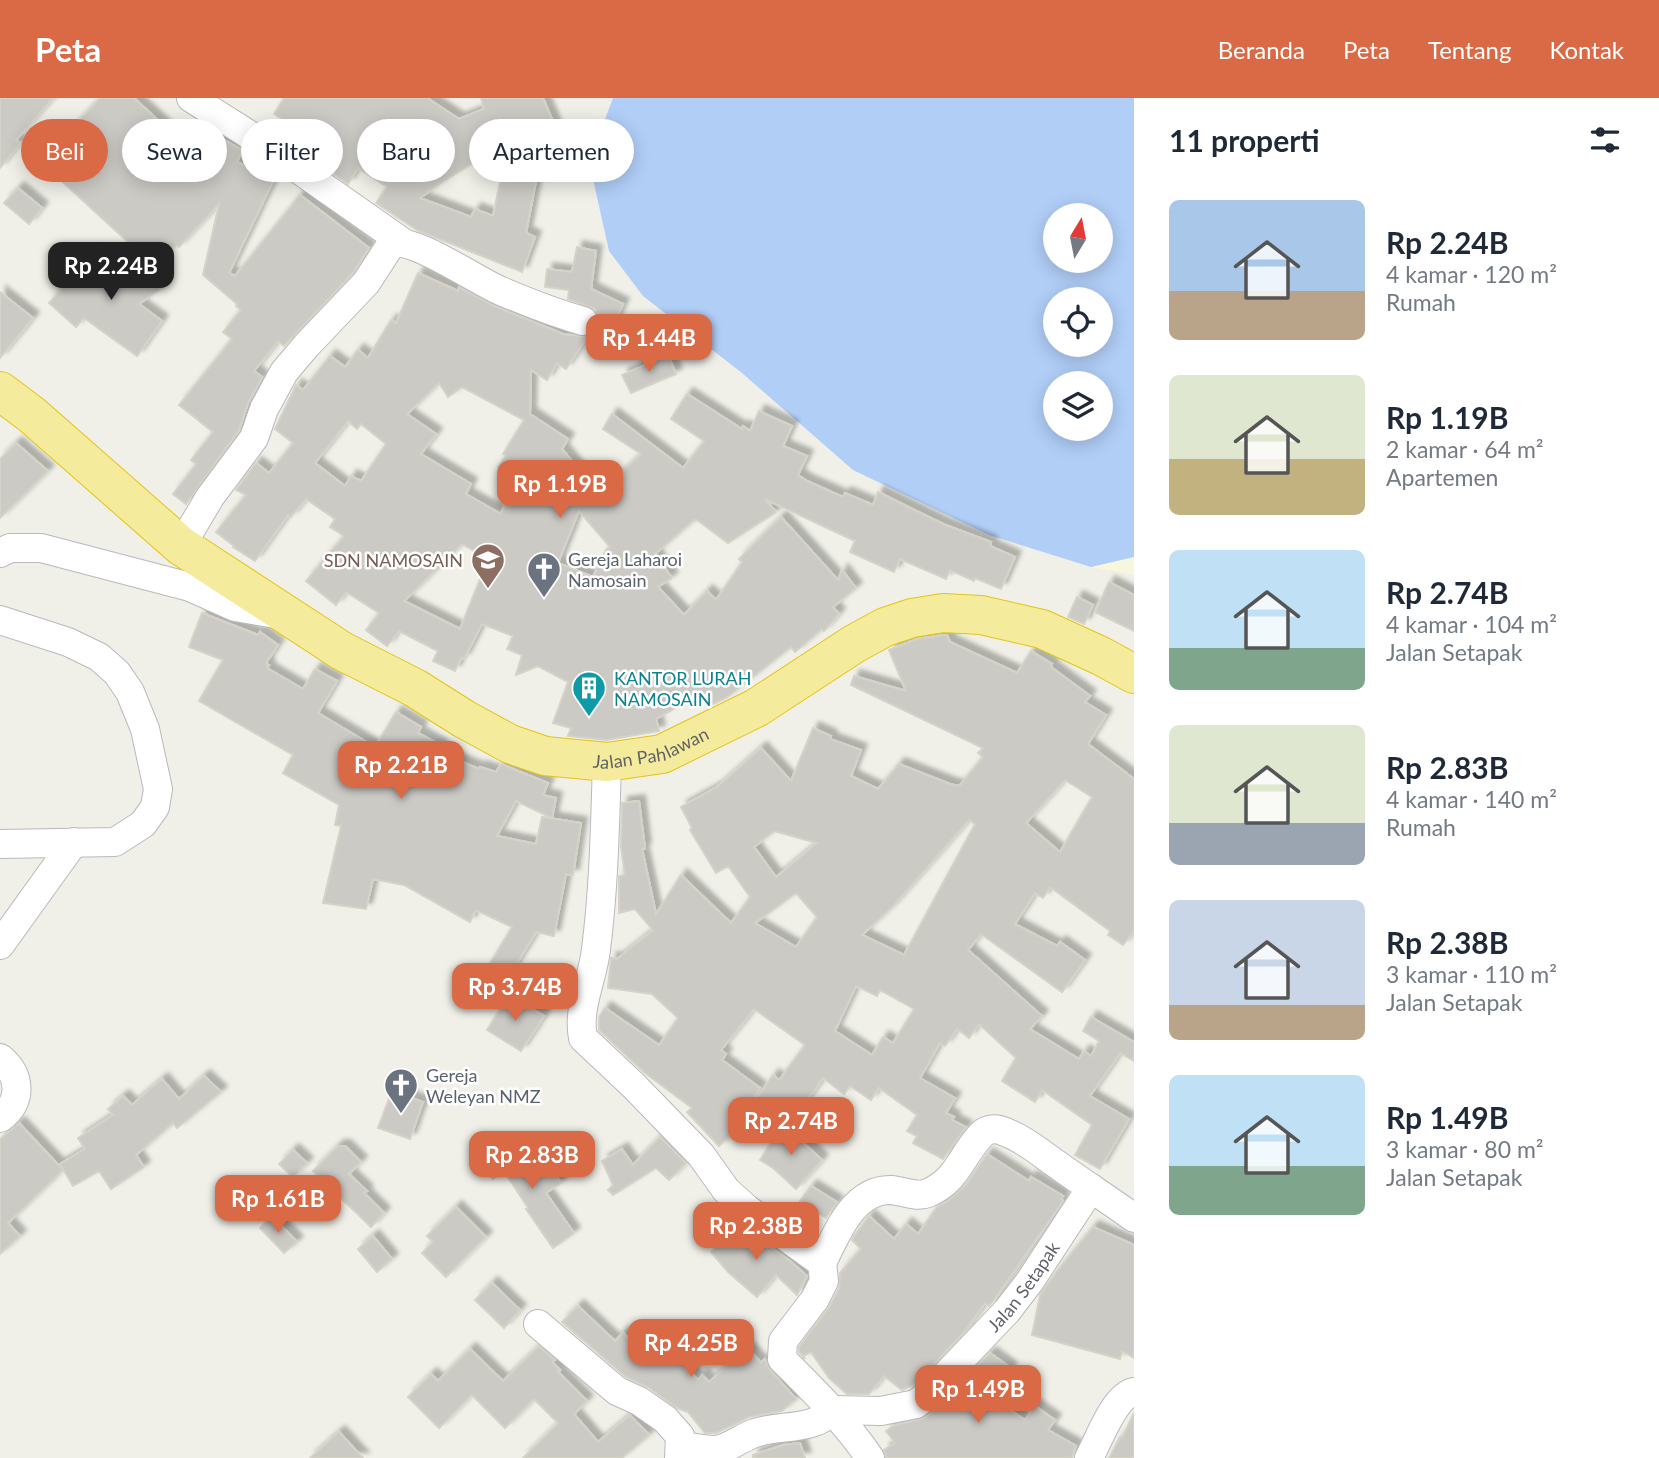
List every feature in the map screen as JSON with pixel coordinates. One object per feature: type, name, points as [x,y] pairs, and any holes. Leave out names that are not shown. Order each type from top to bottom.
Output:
[{"type":"highway","name":"Jalan Pahlawan","points":[[0,391],[32,415],[181,547],[342,651],[415,688],[510,744],[545,756],[607,762],[662,754],[756,708],[853,644],[885,627],[912,618],[943,613],[981,615],[1042,629],[1134,674]]},
{"type":"street","points":[[191,98],[245,132],[401,242],[416,246],[500,290],[583,321]]},
{"type":"street","points":[[181,547],[210,497],[254,438],[264,409],[285,372],[366,283],[392,243],[401,242]]},
{"type":"street","points":[[0,553],[10,548],[41,548],[190,587],[235,607],[286,615]]},
{"type":"street","points":[[0,620],[68,642],[99,657],[117,673],[130,692],[145,729],[159,789],[155,807],[144,824],[115,842],[0,844]]},
{"type":"street","points":[[607,762],[604,887],[596,956],[580,1016],[583,1038],[701,1155],[726,1190],[747,1209],[822,1263]]},
{"type":"street","points":[[0,945],[74,842]]},
{"type":"street","points":[[0,1058],[11,1067],[18,1084],[16,1098],[8,1112],[0,1118]]},
{"type":"street","points":[[870,1458],[855,1434],[782,1360],[783,1341],[815,1299],[824,1281],[822,1263],[844,1220],[862,1199],[889,1190],[916,1196],[929,1193],[949,1179],[982,1133],[992,1129],[1001,1130],[1032,1145],[1134,1218]]},
{"type":"street","name":"Jalan Setapak","points":[[680,1452],[719,1449],[759,1431],[792,1428],[810,1423],[833,1410],[881,1411],[916,1404],[1007,1311],[1030,1281],[1090,1188]]},
{"type":"street","points":[[538,1324],[617,1391],[639,1401],[665,1419],[680,1436],[680,1452]]},
{"type":"street","points":[[1089,1458],[1119,1401],[1128,1393],[1134,1392]]},
{"type":"sand","points":[[1134,557],[1134,575],[1091,567]]},
{"type":"water","points":[[613,98],[1134,98],[1134,557],[1091,567],[989,535],[853,470],[742,373],[643,296],[609,251],[594,182],[634,182],[634,119],[605,119]]},
{"type":"building","points":[[0,98],[53,98],[34,119],[21,119],[21,134],[16,140],[20,143],[0,168]]},
{"type":"building","points":[[100,98],[134,98],[157,119],[122,119],[122,182],[227,182],[227,142],[241,149],[237,162],[241,164],[241,182],[273,182],[229,273],[235,276],[300,195],[369,248],[353,273],[284,346],[278,341],[254,371],[262,377],[248,403],[239,430],[186,504],[173,494],[196,464],[191,460],[213,432],[179,405],[232,339],[223,332],[241,310],[203,275],[219,204],[179,247],[176,245],[153,265],[63,182],[108,182],[108,119],[80,119]]},
{"type":"building","points":[[284,98],[427,98],[459,119],[484,109],[481,98],[543,98],[552,119],[469,119],[469,165],[455,174],[455,119],[357,119],[357,170],[348,184],[343,180],[343,119],[282,119],[274,114]]},
{"type":"building","points":[[379,182],[442,182],[420,198],[471,217],[475,209],[493,216],[500,182],[536,182],[526,233],[535,237],[522,272],[417,230],[376,203],[387,187]]},
{"type":"building","points":[[18,188],[42,208],[29,224],[4,203]]},
{"type":"building","points":[[577,247],[596,251],[591,289],[623,304],[612,328],[599,322],[595,309],[568,299],[569,290],[545,287],[547,269],[572,272]]},
{"type":"building","points":[[95,251],[133,283],[148,265],[164,286],[139,304],[162,321],[137,356],[84,318],[76,327],[49,303]]},
{"type":"building","points":[[418,273],[458,291],[459,287],[494,306],[563,334],[587,337],[566,369],[557,363],[547,380],[531,370],[530,414],[568,439],[562,449],[599,495],[641,454],[603,429],[612,414],[683,468],[704,441],[671,419],[687,394],[742,429],[743,426],[750,431],[759,411],[792,426],[783,446],[807,456],[798,475],[807,481],[843,497],[845,493],[873,505],[878,492],[943,524],[991,542],[990,546],[1015,557],[1001,589],[950,570],[946,579],[900,559],[894,572],[850,552],[855,541],[765,499],[776,512],[728,543],[694,520],[655,554],[672,578],[658,587],[684,615],[707,591],[716,600],[742,562],[739,559],[781,517],[838,580],[842,570],[856,588],[833,607],[839,614],[824,631],[822,629],[795,652],[791,647],[726,698],[709,706],[700,694],[656,719],[659,731],[606,740],[568,736],[571,728],[553,723],[568,682],[538,666],[516,675],[522,655],[507,649],[513,636],[482,624],[455,671],[433,661],[438,651],[399,631],[387,646],[366,630],[379,613],[346,592],[336,605],[306,581],[344,536],[330,527],[335,519],[306,499],[291,517],[288,515],[255,561],[216,532],[246,495],[236,490],[256,463],[269,473],[293,443],[275,429],[296,385],[303,390],[330,356],[345,367],[358,350],[368,358],[391,320],[396,323]],"holes":[[[439,383],[448,397],[462,387],[524,420],[498,467],[515,480],[501,514],[466,494],[471,484],[421,454],[436,434],[407,414]],[[348,421],[357,429],[361,424],[386,444],[361,481],[351,476],[345,486],[315,463]],[[579,511],[610,547],[593,577],[558,563]],[[462,544],[488,559],[460,629],[404,601]]]},
{"type":"building","points":[[0,292],[33,318],[0,358]]},
{"type":"building","points":[[668,355],[676,374],[631,393],[622,375]]},
{"type":"building","points":[[16,443],[48,471],[0,518],[0,459]]},
{"type":"building","points":[[1109,582],[1134,595],[1134,631],[1095,612]]},
{"type":"building","points":[[1077,597],[1093,605],[1084,624],[1068,617]]},
{"type":"building","points":[[202,613],[258,635],[260,632],[278,645],[266,663],[269,665],[267,668],[303,689],[315,669],[337,681],[318,713],[375,747],[396,712],[421,727],[418,733],[442,746],[439,752],[479,769],[480,767],[496,772],[501,764],[548,783],[543,795],[556,798],[552,818],[516,801],[497,836],[536,844],[542,817],[581,823],[573,875],[566,874],[554,936],[536,932],[506,981],[486,970],[512,927],[478,911],[475,911],[470,922],[404,885],[373,879],[366,909],[323,903],[341,826],[335,825],[339,805],[283,773],[293,755],[199,701],[223,660],[189,647]]},
{"type":"building","points":[[947,635],[950,642],[1017,673],[1031,651],[1052,664],[1051,667],[1090,696],[1085,702],[1106,715],[1088,744],[1134,779],[1134,931],[1123,945],[1108,935],[1110,931],[1050,887],[1043,898],[1035,893],[1015,924],[1057,946],[1060,942],[1085,960],[1062,992],[981,934],[968,950],[1042,1016],[1030,1029],[1079,1059],[1084,1051],[1091,1056],[1099,1041],[1083,1031],[1091,1017],[1134,1042],[1134,1061],[1120,1053],[1090,1096],[1129,1119],[1100,1169],[1075,1155],[1092,1125],[1042,1090],[1035,1102],[1002,1081],[1016,1058],[979,1024],[969,1038],[957,1029],[945,1046],[940,1043],[920,1078],[955,1098],[946,1113],[954,1117],[952,1120],[966,1127],[943,1159],[913,1143],[917,1136],[907,1131],[917,1115],[879,1088],[871,1100],[850,1086],[844,1094],[823,1078],[790,1124],[756,1100],[773,1075],[779,1080],[805,1045],[754,1009],[721,1050],[726,1054],[722,1060],[760,1088],[731,1128],[734,1132],[719,1146],[687,1112],[692,1108],[645,1073],[599,1030],[599,1017],[605,1008],[659,1045],[678,1018],[652,994],[608,988],[611,958],[617,959],[653,930],[635,909],[619,913],[619,876],[625,875],[621,847],[622,803],[639,801],[645,849],[642,849],[656,914],[681,875],[731,923],[750,897],[728,866],[716,873],[690,830],[692,828],[681,807],[717,787],[761,748],[791,781],[813,728],[831,736],[830,739],[861,750],[851,776],[878,789],[899,764],[958,786],[983,757],[978,753],[983,748],[851,685],[854,676],[906,691],[889,650],[917,639]],"holes":[[[1065,780],[1092,797],[1060,852],[1026,823]],[[969,820],[975,824],[904,955],[862,935],[893,906]],[[774,831],[817,843],[776,877],[754,847]],[[796,893],[817,917],[796,947],[755,923]],[[856,986],[877,996],[880,990],[914,1009],[893,1043],[883,1037],[872,1055],[835,1031]]]},
{"type":"building","points":[[509,995],[544,1016],[521,1051],[487,1030]]},
{"type":"building","points":[[204,1076],[221,1092],[177,1128],[173,1123],[136,1155],[144,1167],[111,1189],[99,1171],[73,1186],[60,1164],[85,1149],[78,1138],[113,1115],[108,1109],[123,1096],[132,1105],[162,1079],[179,1099]]},
{"type":"building","name":"Gereja Weleyan NMZ","points":[[392,1091],[423,1102],[410,1139],[378,1128]]},
{"type":"building","points":[[19,1123],[63,1170],[8,1223],[20,1236],[0,1254],[0,1139]]},
{"type":"building","points":[[783,1124],[822,1160],[796,1189],[760,1160]]},
{"type":"building","points":[[660,1137],[686,1163],[669,1180],[656,1168],[613,1195],[608,1190],[613,1185],[602,1161],[622,1149],[633,1165]]},
{"type":"building","points":[[508,1141],[529,1173],[546,1162],[561,1183],[546,1193],[574,1233],[553,1248],[504,1171],[493,1179],[480,1162]]},
{"type":"building","points":[[338,1146],[345,1146],[361,1162],[349,1174],[384,1213],[371,1227],[313,1171]]},
{"type":"building","points":[[293,1150],[307,1163],[293,1177],[279,1164]]},
{"type":"building","points":[[987,1154],[1029,1181],[1031,1177],[1063,1196],[1063,1201],[994,1300],[989,1306],[985,1303],[965,1331],[915,1384],[902,1390],[884,1376],[869,1394],[847,1394],[829,1378],[811,1352],[804,1356],[805,1359],[799,1352],[799,1347],[830,1306],[839,1288],[840,1273],[861,1249],[852,1240],[854,1236],[869,1216],[894,1239],[906,1224],[918,1234],[937,1207],[965,1186]]},
{"type":"building","points":[[811,1186],[837,1202],[826,1218],[800,1201]]},
{"type":"building","points":[[456,1207],[486,1237],[446,1277],[422,1253],[433,1242],[427,1236]]},
{"type":"building","points":[[272,1216],[297,1242],[284,1253],[260,1228]]},
{"type":"building","points":[[737,1222],[807,1276],[797,1295],[776,1275],[757,1297],[728,1272],[711,1252]]},
{"type":"building","points":[[1093,1227],[1134,1245],[1134,1358],[1122,1351],[1120,1359],[1032,1335],[1040,1295]]},
{"type":"building","points":[[373,1236],[392,1259],[377,1272],[358,1249]]},
{"type":"building","points":[[492,1283],[520,1310],[504,1328],[475,1300]]},
{"type":"building","points":[[578,1306],[615,1341],[623,1333],[640,1350],[643,1347],[658,1362],[668,1351],[698,1380],[702,1375],[709,1382],[748,1348],[761,1363],[765,1359],[770,1370],[796,1399],[782,1411],[749,1417],[716,1433],[705,1433],[688,1412],[677,1408],[648,1387],[626,1377],[562,1322]]},
{"type":"building","points":[[539,1346],[555,1360],[552,1362],[560,1370],[558,1372],[587,1401],[574,1414],[598,1442],[630,1415],[649,1435],[622,1458],[523,1458],[558,1423],[534,1399],[505,1428],[472,1395],[439,1428],[408,1397],[431,1374],[438,1381],[470,1349],[503,1381]]},
{"type":"building","points":[[990,1353],[1011,1368],[992,1398],[1025,1420],[1035,1406],[1055,1420],[1048,1430],[1076,1446],[1072,1458],[886,1458],[884,1450],[895,1443],[886,1431],[893,1426],[926,1417]]},
{"type":"building","points":[[1134,1413],[1134,1458],[1109,1458],[1120,1437],[1122,1438]]},
{"type":"building","points":[[339,1432],[363,1458],[310,1458]]},
{"type":"building","points":[[800,1443],[805,1458],[753,1458],[753,1455],[783,1445]]},
{"type":"place","name":"SDN NAMOSAIN","points":[[488,590]]},
{"type":"place","name":"Gereja Laharoi Namosain","points":[[544,599]]},
{"type":"place","name":"KANTOR LURAH NAMOSAIN","points":[[589,718]]},
{"type":"place","name":"Gereja Weleyan NMZ","points":[[401,1115]]}]
